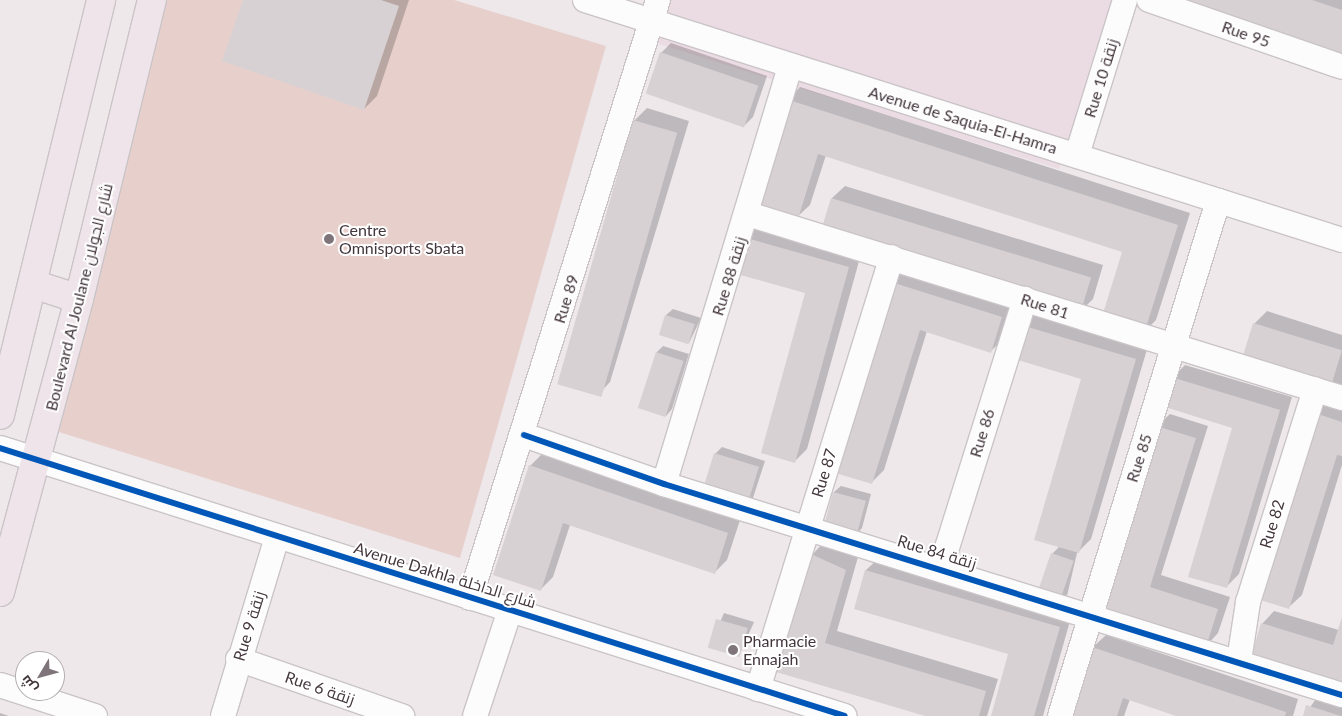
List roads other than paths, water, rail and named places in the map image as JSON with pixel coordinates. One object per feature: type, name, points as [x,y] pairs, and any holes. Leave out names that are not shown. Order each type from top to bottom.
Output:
[{"type":"main road","points":[[0,415],[101,0]]},
{"type":"main road","name":"Boulevard Al Joulane شارع الجولان","points":[[0,592],[80,299],[152,0]]},
{"type":"main road","points":[[33,284],[80,299]]},
{"type":"street","name":"Avenue de Saquia-El-Hamra","points":[[585,0],[655,10],[790,66],[1342,240]]},
{"type":"street","name":"Rue 10 زنقة","points":[[1077,155],[1126,0]]},
{"type":"street","name":"Rue 95","points":[[1150,0],[1342,67]]},
{"type":"street","name":"Rue 89","points":[[470,598],[524,434],[655,10]]},
{"type":"street","name":"Rue 88 زنقة","points":[[664,484],[748,214],[790,66]]},
{"type":"street","name":"Rue 85","points":[[1060,716],[1089,613],[1218,201]]},
{"type":"street","name":"Rue 81","points":[[748,214],[892,257],[1173,347],[1342,398]]},
{"type":"street","name":"Rue 87","points":[[758,689],[892,257]]},
{"type":"street","name":"Rue 86","points":[[941,567],[1025,300]]},
{"type":"street","name":"Rue 82","points":[[1239,661],[1248,602],[1315,389]]},
{"type":"street","name":"Rue 84 زنقة","points":[[524,434],[664,484],[1089,613],[1342,695]]},
{"type":"street","name":"Avenue Dakhla شارع الداخلة","points":[[0,448],[37,462],[845,716]]},
{"type":"street","name":"Rue 9 زنقة","points":[[223,716],[238,660],[277,537]]},
{"type":"street","points":[[475,716],[510,610]]},
{"type":"street","name":"Rue 6 زنقة","points":[[238,660],[402,716]]},
{"type":"street","points":[[0,685],[95,716]]},
{"type":"place","name":"Centre Omnisports Sbata","points":[[329,239]]},
{"type":"place","name":"Pharmacie Ennajah","points":[[733,650]]}]
